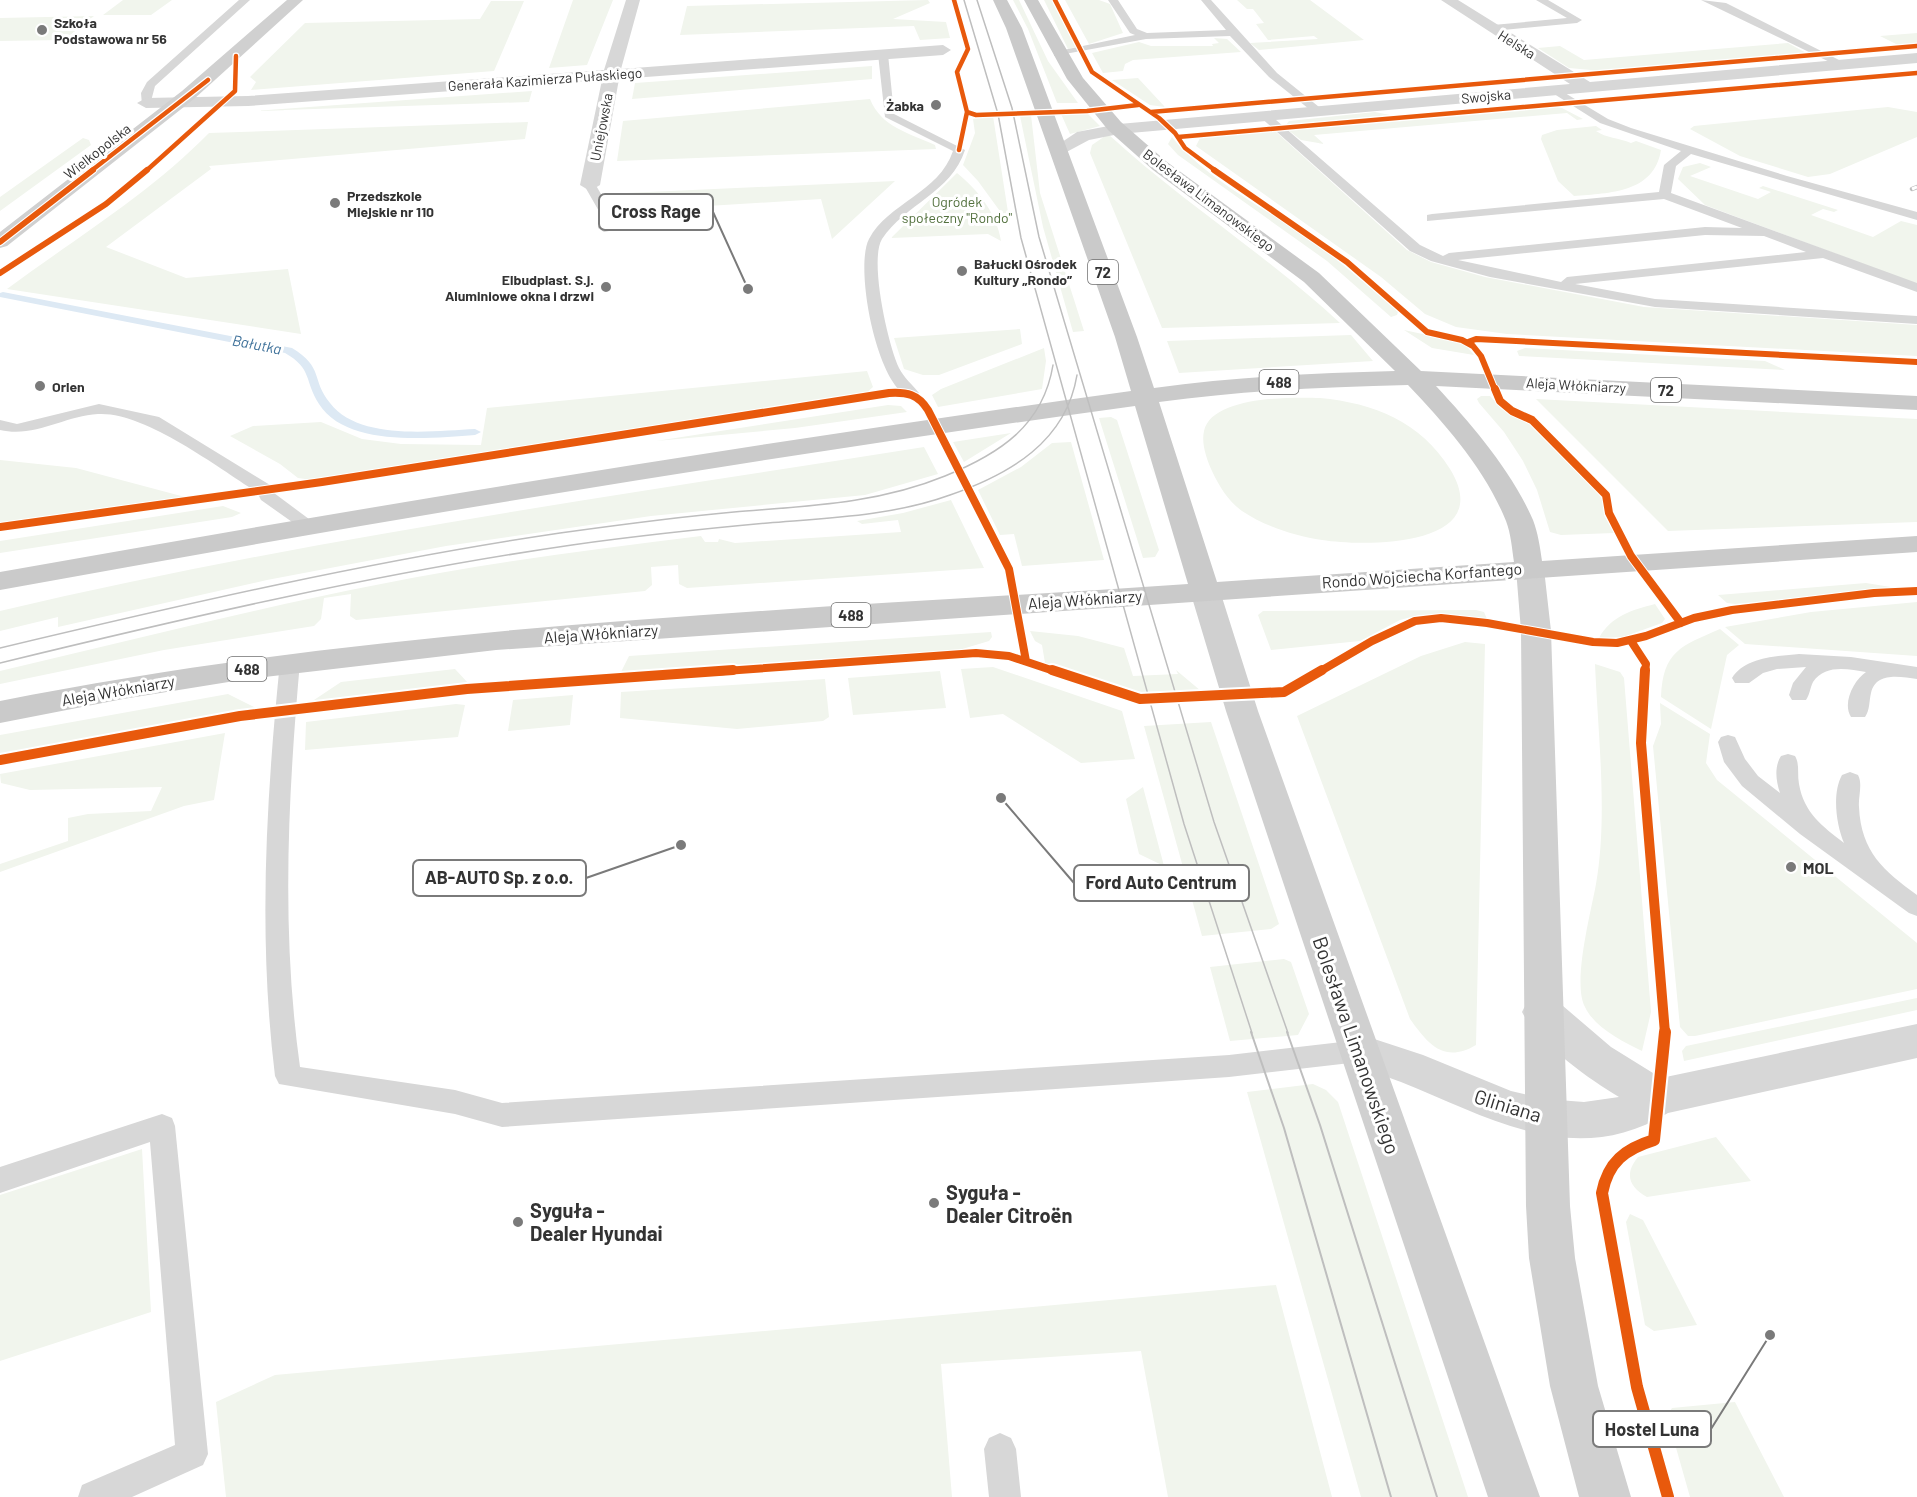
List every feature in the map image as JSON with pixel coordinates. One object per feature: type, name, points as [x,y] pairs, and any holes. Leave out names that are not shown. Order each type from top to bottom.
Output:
[{"type":"main road","name":"72","points":[[1000,0],[1014,28],[1059,150],[1144,395],[1205,591]]},
{"type":"main road","name":"Bolesława Limanowskiego","points":[[1031,0],[1058,54],[1086,94],[1119,129],[1166,170],[1283,255],[1318,284],[1414,378]]},
{"type":"main road","name":"488","points":[[6,578],[308,525],[1144,395],[1291,381],[1414,378]]},
{"type":"main road","name":"Aleja Włókniarzy","points":[[1414,378],[1917,403]]},
{"type":"main road","name":"Rondo Wojciecha Korfantego","points":[[1205,591],[1530,569],[1520,522],[1499,482],[1480,453],[1414,378]]},
{"type":"main road","points":[[1530,569],[1917,544]]},
{"type":"main road","name":"Aleja Włókniarzy","points":[[0,712],[178,679],[290,662],[496,640],[1205,591]]},
{"type":"street","name":"Wielkopolska","points":[[0,242],[180,103],[296,0]]},
{"type":"street","name":"Uniejowska","points":[[590,185],[610,75],[633,0]]},
{"type":"street","name":"Helska","points":[[1448,0],[1586,87]]},
{"type":"street","name":"Generała Kazimierza Pułaskiego","points":[[146,103],[248,101],[943,50]]},
{"type":"street","name":"Swojska","points":[[1059,150],[1083,136],[1119,129],[1917,58]]},
{"type":"street","points":[[1530,569],[1536,631],[1542,1012],[1552,1258],[1574,1386],[1605,1497]]},
{"type":"street","name":"Bolesława Limanowskiego","points":[[1205,591],[1242,711],[1514,1497]]},
{"type":"street","points":[[1542,1012],[1606,1068],[1632,1085],[1659,1097]]},
{"type":"street","name":"Gliniana","points":[[1359,1051],[1409,1067],[1507,1108],[1545,1118],[1584,1121],[1632,1113],[1659,1097],[1915,1045]]},
{"type":"lane","points":[[146,103],[146,93],[151,84],[245,0]]},
{"type":"lane","points":[[1113,0],[1133,31],[1146,36]]},
{"type":"lane","points":[[1206,0],[1248,50],[1273,75],[1318,111]]},
{"type":"lane","points":[[1493,28],[1577,20],[1541,0]]},
{"type":"lane","points":[[1706,0],[1723,5],[1844,65]]},
{"type":"lane","points":[[1058,54],[1146,36],[1233,33]]},
{"type":"lane","points":[[883,54],[889,115],[959,150],[956,164],[947,175],[878,236],[870,250],[876,304],[891,370],[911,393]]},
{"type":"lane","points":[[1555,90],[1613,125],[1783,179],[1917,216]]},
{"type":"lane","points":[[1264,116],[1415,248],[1436,258],[1545,283],[1655,303],[1917,320]]},
{"type":"lane","points":[[1665,195],[1670,165],[1690,149]]},
{"type":"lane","points":[[590,185],[606,213],[604,228]]},
{"type":"lane","points":[[1432,218],[1665,195],[1917,288]]},
{"type":"lane","points":[[1436,258],[1705,231],[1768,232]]},
{"type":"lane","points":[[1545,283],[1826,254]]},
{"type":"lane","points":[[0,425],[17,429],[99,409],[153,420],[264,489],[267,496],[308,525]]},
{"type":"lane","points":[[290,662],[284,710],[275,852],[274,922],[282,1042],[288,1076],[455,1102],[502,1115],[1214,1065],[1228,1066],[1359,1051]]},
{"type":"lane","points":[[1742,678],[1750,669],[1773,662],[1832,663],[1917,674]]},
{"type":"lane","points":[[1799,695],[1801,683],[1809,673],[1832,663]]},
{"type":"lane","points":[[1858,712],[1861,687],[1869,677],[1887,669]]},
{"type":"lane","points":[[1728,742],[1735,762],[1750,781],[1808,828],[1917,907]]},
{"type":"lane","points":[[1788,761],[1785,775],[1791,800],[1808,828]]},
{"type":"lane","points":[[1850,780],[1846,809],[1851,833],[1863,857],[1881,883]]},
{"type":"lane","points":[[0,1180],[162,1126],[192,1454],[94,1497]]},
{"type":"lane","points":[[1000,1449],[1005,1497]]},
{"type":"green space","points":[[123,0],[172,0],[151,15],[103,15]]},
{"type":"green space","points":[[573,0],[613,0],[587,65],[549,68]]},
{"type":"green space","points":[[928,0],[930,3],[893,19],[946,22],[950,38],[920,40],[914,26],[680,35],[687,6]]},
{"type":"green space","points":[[1013,0],[1019,0],[1048,61],[1078,103],[1057,103],[1028,29]]},
{"type":"green space","points":[[1044,0],[1052,0],[1076,47],[1068,49]]},
{"type":"green space","points":[[1065,0],[1099,0],[1110,4],[1123,33],[1089,44]]},
{"type":"green space","points":[[1237,0],[1310,0],[1364,40],[1259,50],[1250,43],[1318,39],[1314,36],[1268,40],[1256,24],[1264,23],[1253,9],[1247,9]]},
{"type":"green space","points":[[491,1],[524,1],[494,71],[251,90],[256,82],[250,77],[305,23],[480,19]]},
{"type":"green space","points":[[94,16],[64,40],[0,41],[0,18]]},
{"type":"green space","points":[[1917,33],[1917,44],[1900,46],[1880,36]]},
{"type":"green space","points":[[1214,38],[1227,39],[1241,52],[1133,60],[1125,64],[1123,71],[1103,73],[1092,53],[1139,42],[1151,46],[1213,46],[1212,44],[1219,43]]},
{"type":"green space","points":[[1788,43],[1808,54],[1602,71],[1569,68],[1538,48],[1560,46],[1584,60]]},
{"type":"green space","points":[[872,66],[872,79],[632,99],[635,83]]},
{"type":"green space","points":[[1138,78],[1165,107],[1150,105],[1112,80]]},
{"type":"green space","points":[[532,91],[529,102],[253,111]]},
{"type":"green space","points":[[870,99],[875,109],[889,123],[935,145],[936,149],[617,161],[623,121]]},
{"type":"green space","points":[[1549,106],[1562,108],[1583,119],[1577,120],[1567,113],[1314,135],[1324,144],[1301,140],[1288,130]]},
{"type":"green space","points":[[1888,107],[1917,112],[1917,137],[1830,174],[1808,177],[1740,156],[1690,129],[1694,126]]},
{"type":"green space","points":[[1375,112],[1390,115],[1286,125],[1289,121]]},
{"type":"green space","points":[[1087,113],[1100,126],[1070,134],[1061,114]]},
{"type":"green space","points":[[1031,115],[1040,193],[1084,331],[1073,332],[1043,227],[1020,116]]},
{"type":"green space","points":[[993,116],[1010,225],[978,181],[963,165],[975,133],[973,119]]},
{"type":"green space","points":[[528,122],[525,139],[209,166],[211,169],[106,247],[186,278],[288,269],[301,334],[7,289],[137,196],[209,133]]},
{"type":"green space","points":[[1596,126],[1602,130],[1596,131],[1604,135],[1631,143],[1636,141],[1661,150],[1657,164],[1650,175],[1640,183],[1628,188],[1602,194],[1574,196],[1558,181],[1541,139],[1542,135],[1557,130]]},
{"type":"green space","points":[[1275,131],[1407,250],[1431,262],[1485,277],[1644,307],[1917,325],[1917,356],[1507,334],[1456,327],[1425,314],[1381,277],[1196,146],[1200,138]]},
{"type":"green space","points":[[1108,134],[1165,183],[1283,274],[1340,323],[1162,328],[1090,153],[1092,145]]},
{"type":"green space","points":[[1172,137],[1185,152],[1217,178],[1305,236],[1352,272],[1398,312],[1397,315],[1391,317],[1327,261],[1178,155],[1168,144]]},
{"type":"green space","points":[[83,138],[89,140],[91,145],[0,211],[0,197]]},
{"type":"green space","points":[[1700,163],[1711,167],[1690,176],[1758,199],[1771,192],[1759,188],[1763,186],[1838,210],[1834,212],[1823,209],[1811,215],[1873,237],[1901,221],[1917,225],[1917,284],[1705,205],[1678,179],[1683,167]]},
{"type":"green space","name":"Ogródek społeczny \"Rondo\"","points":[[957,173],[972,187],[991,212],[1001,241],[988,234],[891,238]]},
{"type":"green space","points":[[895,181],[832,239],[821,199],[627,211],[626,193]]},
{"type":"green space","points":[[1020,329],[1022,344],[939,375],[923,375],[904,369],[894,338]]},
{"type":"green space","points":[[1404,330],[1464,343],[1474,355],[1432,348]]},
{"type":"green space","points":[[1351,335],[1373,361],[1179,373],[1167,341]]},
{"type":"green space","points":[[1044,348],[1046,361],[1042,389],[938,407],[932,395],[941,389]]},
{"type":"green space","points":[[1525,348],[1765,361],[1785,370],[1519,356],[1517,351]]},
{"type":"green space","points":[[867,371],[873,387],[865,394],[312,480],[298,478],[280,464],[230,436],[253,426],[321,422],[362,439],[401,444],[481,445],[487,408]]},
{"type":"green space","points":[[1481,396],[1490,396],[1502,409],[1526,421],[1537,430],[1598,493],[1602,499],[1604,515],[1614,533],[1561,535],[1550,532],[1537,490],[1523,461],[1504,432],[1479,403],[1477,399]]},
{"type":"green space","points":[[1320,398],[1377,410],[1410,427],[1425,439],[1450,469],[1460,495],[1457,514],[1442,528],[1421,536],[1368,543],[1322,540],[1280,530],[1237,507],[1221,488],[1206,457],[1203,436],[1210,419],[1222,411],[1254,401]]},
{"type":"green space","points":[[1536,399],[1917,419],[1917,522],[1668,531]]},
{"type":"green space","points":[[888,405],[901,406],[907,412],[795,428],[656,441]]},
{"type":"green space","points":[[1111,417],[1117,420],[1159,550],[1155,557],[1143,558],[1099,418]]},
{"type":"green space","points":[[1011,433],[964,462],[953,442]]},
{"type":"green space","points":[[1071,442],[1104,560],[1022,566],[1014,534],[1000,535],[978,490],[1021,467],[1052,443]]},
{"type":"green space","points":[[924,447],[938,474],[865,495],[651,516],[446,546],[267,580],[58,627],[58,617],[0,631],[0,611],[230,562],[460,520]]},
{"type":"green space","points":[[0,460],[76,468],[185,497],[0,524]]},
{"type":"green space","points":[[951,500],[984,568],[687,588],[679,584],[678,565],[651,567],[652,585],[645,591],[356,620],[350,616],[351,594],[324,598],[321,619],[314,626],[164,650],[0,684],[0,671],[381,584],[541,557],[701,536],[705,542],[718,542],[719,539],[735,543],[901,532],[898,520],[862,524],[857,521],[903,513]]},
{"type":"green space","points":[[223,506],[241,513],[232,517],[0,553],[0,541]]},
{"type":"green space","points":[[1866,583],[1897,588],[1735,604],[1727,603],[1718,595]]},
{"type":"green space","points":[[1917,602],[1917,656],[1745,644],[1725,627],[1811,612]]},
{"type":"green space","points":[[1655,604],[1665,619],[1662,623],[1623,637],[1599,638],[1616,619]]},
{"type":"green space","points":[[1476,610],[1484,612],[1487,619],[1443,614],[1419,615],[1400,620],[1360,641],[1271,650],[1258,615],[1263,611]]},
{"type":"green space","points":[[1720,629],[1739,645],[1727,655],[1711,729],[1661,697],[1670,660],[1685,646]]},
{"type":"green space","points":[[1030,631],[1078,636],[1124,648],[1133,676],[1178,674],[1176,670],[1201,691],[1140,694],[1045,663],[1042,645],[1035,641]]},
{"type":"green space","points":[[991,632],[992,637],[989,641],[959,650],[621,672],[629,656]]},
{"type":"green space","points":[[1465,642],[1485,644],[1476,1045],[1465,1050],[1446,1052],[1430,1043],[1410,1019],[1297,716],[1421,656]]},
{"type":"green space","points":[[1595,664],[1620,672],[1624,678],[1651,1012],[1642,1051],[1602,1028],[1585,1007],[1582,996],[1581,965],[1600,858],[1602,803]]},
{"type":"green space","points":[[993,667],[1122,711],[1135,759],[1081,763],[1003,714],[970,718],[961,669]]},
{"type":"green space","points":[[455,669],[469,684],[311,702],[341,682]]},
{"type":"green space","points":[[940,671],[946,708],[853,715],[848,678]]},
{"type":"green space","points":[[825,679],[829,717],[823,721],[737,729],[620,718],[621,692]]},
{"type":"green space","points":[[228,694],[258,709],[0,754],[0,735]]},
{"type":"green space","points":[[573,695],[570,725],[508,731],[513,700]]},
{"type":"green space","points":[[1660,703],[1710,734],[1706,763],[1717,780],[1917,943],[1917,989],[1688,1036],[1680,1027],[1653,746],[1661,724]]},
{"type":"green space","points":[[456,704],[465,705],[458,737],[305,750],[306,722]]},
{"type":"green space","points":[[1211,722],[1279,924],[1271,929],[1202,936],[1144,726]]},
{"type":"green space","points":[[225,733],[214,800],[184,806],[0,872],[0,864],[68,841],[68,818],[88,814],[151,811],[162,787],[30,790],[1,783],[0,774]]},
{"type":"green space","points":[[1143,787],[1164,866],[1139,854],[1126,799]]},
{"type":"green space","points":[[1284,959],[1291,962],[1309,1014],[1298,1035],[1230,1041],[1210,967]]},
{"type":"green space","points":[[1917,998],[1917,1010],[1684,1061],[1682,1051],[1686,1046]]},
{"type":"green space","points":[[1313,1084],[1326,1090],[1338,1102],[1468,1497],[1361,1497],[1247,1092]]},
{"type":"green space","points":[[1716,1137],[1751,1181],[1647,1197],[1636,1189],[1630,1180],[1631,1169],[1638,1157]]},
{"type":"green space","points":[[142,1149],[151,1312],[0,1361],[0,1195]]},
{"type":"green space","points":[[1630,1214],[1643,1220],[1697,1325],[1654,1331],[1645,1325],[1626,1222]]},
{"type":"green space","points":[[1276,1285],[1332,1497],[1168,1497],[1141,1351],[941,1364],[952,1497],[226,1497],[216,1402],[275,1375]]},
{"type":"green space","points":[[1735,1402],[1784,1497],[1690,1497],[1667,1416],[1672,1408]]},
{"type":"waterway","name":"Bałutka","points":[[3,295],[288,350],[306,362],[325,405],[338,417],[354,426],[395,434],[475,432]]},
{"type":"tram line","points":[[964,0],[998,114],[1021,238],[1068,406]]},
{"type":"tram line","points":[[977,0],[1012,108],[1039,237],[1214,822],[1288,1033]]},
{"type":"tram line","points":[[0,648],[278,584],[489,544],[669,519],[841,502],[893,493],[965,467],[983,458],[1016,435],[1040,405],[1053,365]]},
{"type":"tram line","points":[[1068,406],[1077,375]]},
{"type":"tram line","points":[[0,663],[284,597],[500,556],[645,536],[860,515],[906,508],[972,487],[1014,465],[1048,437],[1068,406]]},
{"type":"tram line","points":[[1068,406],[1184,824],[1252,1033]]},
{"type":"tram line","points":[[1251,1032],[1284,1128],[1391,1497]]},
{"type":"tram line","points":[[1287,1032],[1320,1125],[1437,1497]]},
{"type":"railway","points":[[1912,189],[1917,187]]},
{"type":"cycle path","points":[[954,0],[968,49],[957,72],[967,112],[959,150]]},
{"type":"cycle path","points":[[1055,0],[1092,72],[1098,77],[1159,118],[1175,133],[1185,148],[1224,177],[1347,262],[1427,332],[1462,340],[1473,346],[1481,356],[1500,401],[1512,411],[1532,420],[1606,495],[1609,513],[1631,556],[1651,586],[1681,623]]},
{"type":"cycle path","points":[[1151,112],[1917,46]]},
{"type":"cycle path","points":[[0,273],[106,204],[176,146],[235,91],[237,85],[236,56]]},
{"type":"cycle path","points":[[1178,137],[1917,73]]},
{"type":"cycle path","points":[[0,242],[208,80]]},
{"type":"cycle path","points":[[967,112],[976,115],[1087,111],[1138,105]]},
{"type":"cycle path","points":[[1468,342],[1476,339],[1497,342],[1917,362]]},
{"type":"cycle path","points":[[0,527],[322,482],[889,393],[907,393],[917,396],[928,410],[1009,569],[1026,661]]},
{"type":"cycle path","points":[[0,760],[240,716],[467,689],[976,653],[1009,656],[1140,699],[1284,692],[1372,641],[1415,621],[1441,618],[1487,623],[1593,642],[1617,643],[1646,636],[1694,618],[1732,610],[1874,593],[1917,591]]},
{"type":"cycle path","points":[[1631,641],[1646,664],[1642,689],[1641,743],[1666,1022],[1654,1140],[1634,1147],[1618,1157],[1608,1172],[1602,1193],[1637,1387],[1668,1497]]},
{"type":"place","name":"Szkoła Podstawowa nr 56","points":[[42,30]]},
{"type":"place","name":"Żabka","points":[[936,105]]},
{"type":"place","name":"Przedszkole Miejskie nr 110","points":[[335,203]]},
{"type":"place","name":"Bałucki Ośrodek Kultury „Rondo”","points":[[962,271]]},
{"type":"place","name":"Elbudplast. S.j. Aluminiowe okna i drzwi","points":[[606,287]]},
{"type":"place","name":"Cross Rage","points":[[748,289]]},
{"type":"place","name":"Orlen","points":[[40,386]]},
{"type":"place","name":"Ford Auto Centrum","points":[[1001,798]]},
{"type":"place","name":"AB-AUTO Sp. z o.o.","points":[[681,845]]},
{"type":"place","name":"MOL","points":[[1791,867]]},
{"type":"place","name":"Syguła - Dealer Citroën","points":[[934,1203]]},
{"type":"place","name":"Syguła - Dealer Hyundai","points":[[518,1222]]},
{"type":"place","name":"Hostel Luna","points":[[1770,1335]]}]
